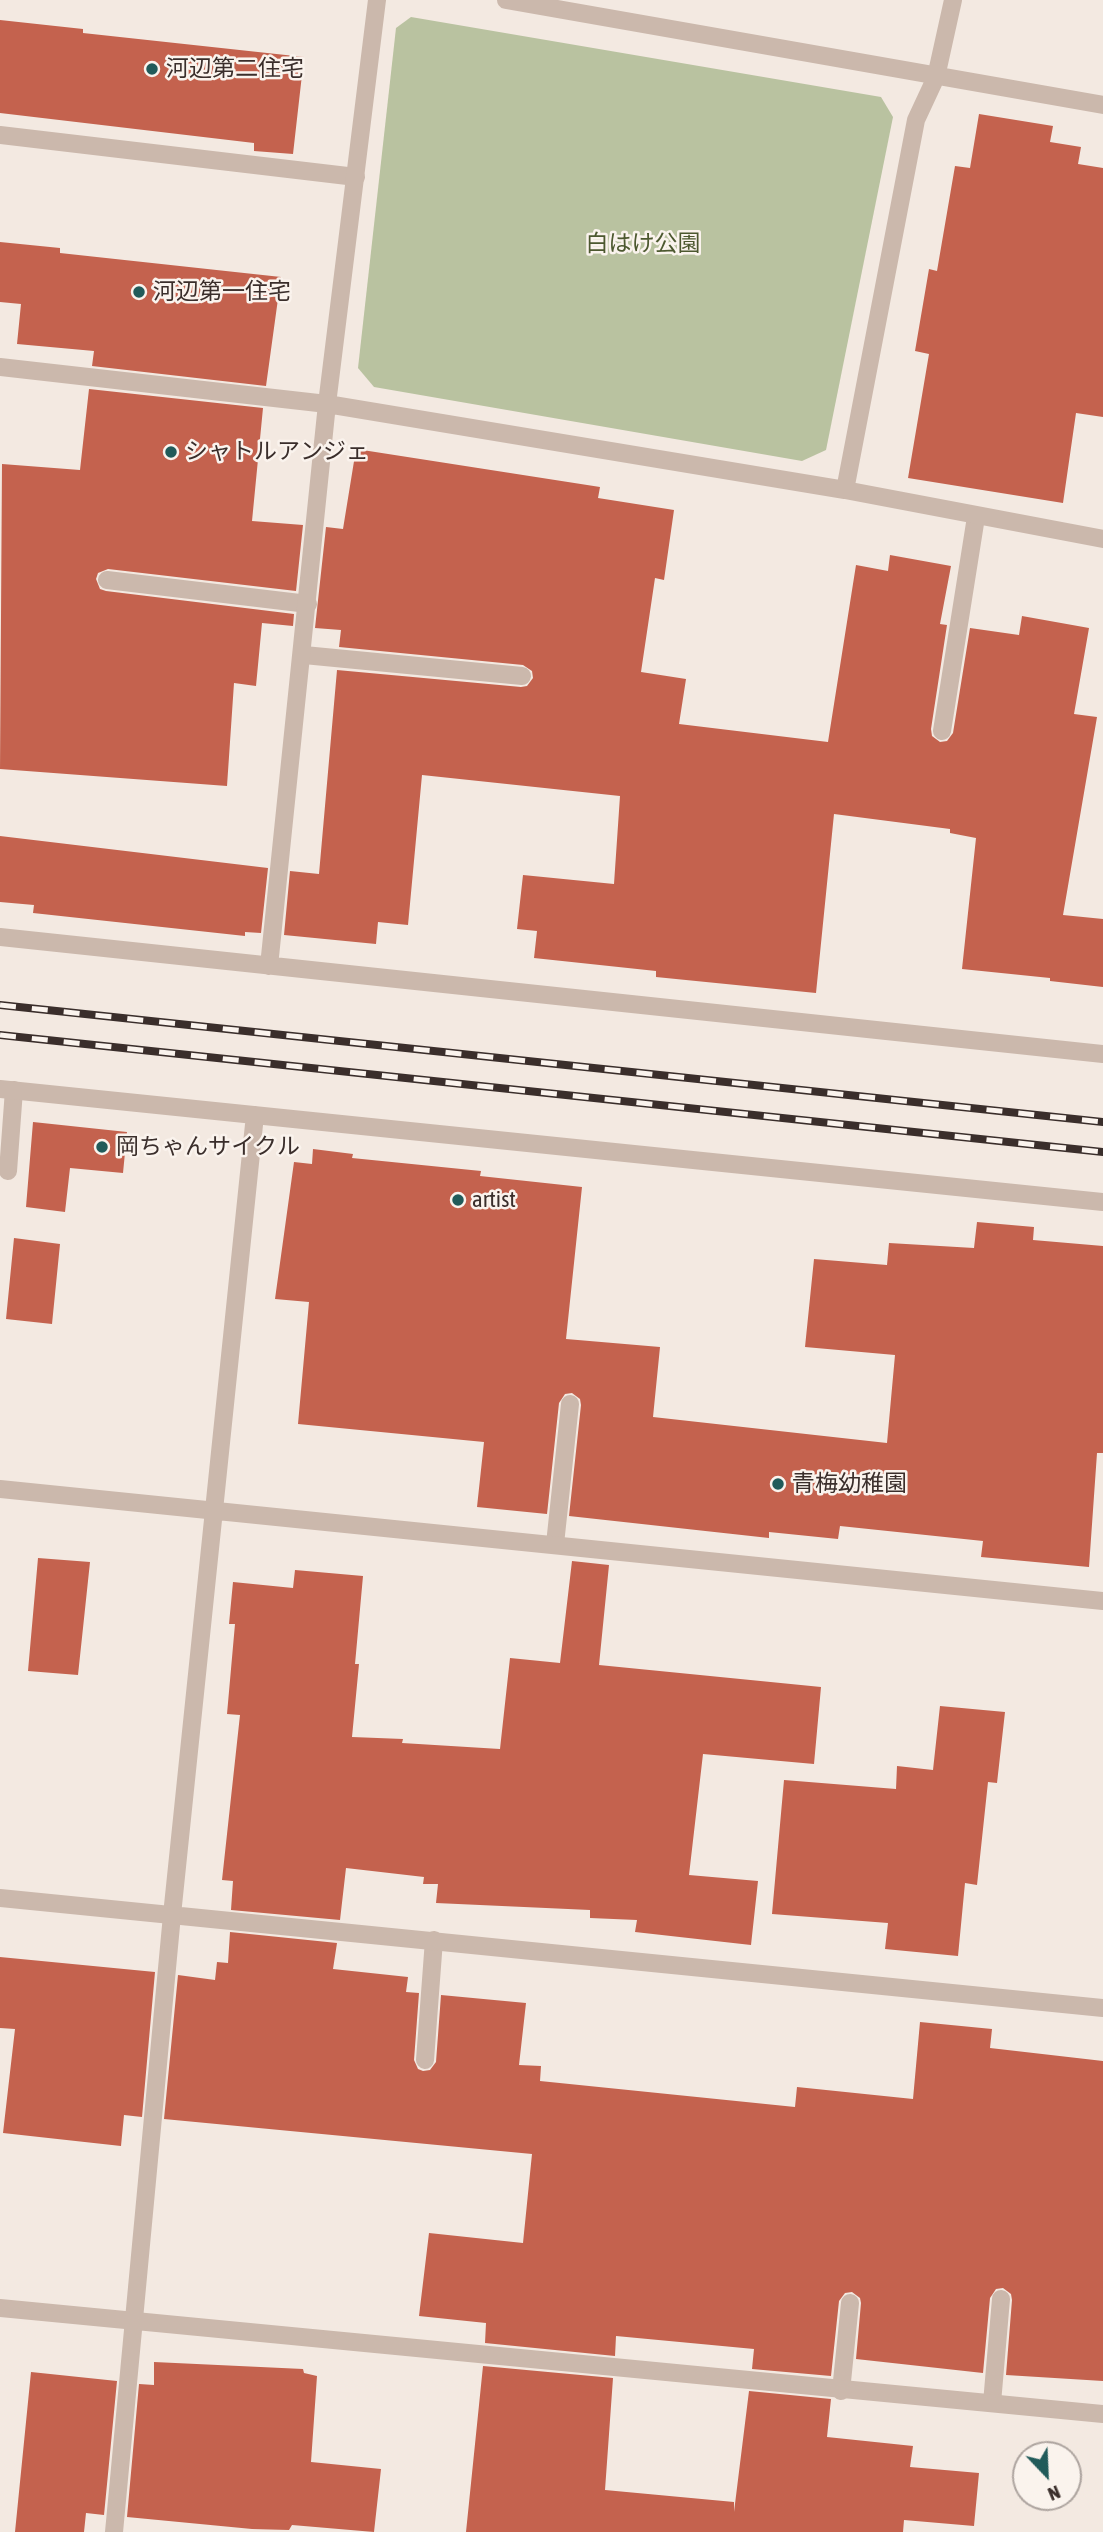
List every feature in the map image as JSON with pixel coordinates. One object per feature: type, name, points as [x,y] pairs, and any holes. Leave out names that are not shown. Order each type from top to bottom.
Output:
[{"type":"street","points":[[269,966],[304,655],[327,404],[377,0]]},
{"type":"street","points":[[506,0],[1103,106]]},
{"type":"street","points":[[845,490],[916,120],[936,77],[953,0]]},
{"type":"street","points":[[0,135],[356,177]]},
{"type":"street","points":[[0,367],[327,404],[845,490],[1103,539]]},
{"type":"street","points":[[942,731],[976,517]]},
{"type":"street","points":[[107,580],[308,604]]},
{"type":"street","points":[[304,655],[522,676]]},
{"type":"street","points":[[0,937],[1103,1054]]},
{"type":"street","points":[[8,1171],[7,1090],[1103,1202]]},
{"type":"street","points":[[114,2532],[172,1915],[255,1115]]},
{"type":"street","points":[[555,1545],[570,1404]]},
{"type":"street","points":[[0,1489],[1103,1601]]},
{"type":"street","points":[[0,1898],[1103,2008]]},
{"type":"street","points":[[425,2060],[434,1940]]},
{"type":"street","points":[[992,2403],[1001,2299]]},
{"type":"street","points":[[841,2391],[850,2303]]},
{"type":"street","points":[[0,2308],[841,2391],[1103,2414]]},
{"type":"green space","name":"白はけ公園","points":[[411,17],[881,97],[893,117],[826,450],[802,461],[374,387],[358,368],[396,28]]},
{"type":"building","name":"河辺第二住宅","points":[[0,20],[83,29],[83,33],[304,57],[293,154],[254,151],[254,143],[0,113]]},
{"type":"building","points":[[979,114],[1053,126],[1050,142],[1081,147],[1078,164],[1103,168],[1103,417],[1076,413],[1063,503],[908,478],[929,354],[915,351],[929,269],[937,271],[955,166],[970,168]]},
{"type":"building","points":[[0,242],[60,248],[60,253],[281,277],[266,386],[92,366],[94,351],[17,344],[21,304],[0,302]]},
{"type":"building","points":[[89,389],[263,408],[252,521],[303,525],[296,591],[108,569],[98,573],[96,579],[100,589],[106,591],[294,614],[293,626],[262,623],[256,686],[234,683],[227,786],[0,769],[2,464],[80,470]]},
{"type":"building","points":[[356,449],[600,487],[598,498],[674,510],[664,580],[655,578],[641,672],[686,679],[679,724],[828,742],[856,565],[888,571],[890,555],[951,566],[940,624],[947,625],[931,729],[932,736],[940,742],[947,741],[953,733],[970,628],[1019,635],[1022,616],[1089,628],[1074,714],[1097,717],[1063,915],[1103,919],[1103,987],[1050,981],[1050,978],[962,969],[976,838],[950,833],[950,829],[834,814],[816,993],[656,977],[656,971],[534,958],[537,931],[517,929],[523,875],[614,884],[620,796],[422,775],[408,925],[378,922],[376,944],[284,935],[290,871],[319,874],[337,670],[521,687],[527,686],[533,678],[532,671],[523,665],[339,647],[341,630],[315,628],[326,527],[343,529]]},
{"type":"building","points":[[0,836],[268,868],[261,933],[245,932],[245,936],[33,913],[34,905],[0,902]]},
{"type":"building","points":[[33,1122],[127,1132],[123,1173],[70,1168],[65,1212],[26,1207]]},
{"type":"building","points":[[313,1149],[353,1154],[352,1158],[481,1171],[480,1176],[582,1187],[566,1339],[660,1347],[653,1417],[887,1443],[895,1355],[805,1347],[814,1259],[887,1265],[889,1243],[974,1248],[977,1222],[1034,1227],[1033,1240],[1103,1246],[1103,1453],[1097,1453],[1089,1567],[981,1557],[983,1541],[840,1526],[838,1539],[769,1532],[769,1538],[569,1516],[581,1405],[580,1399],[572,1393],[565,1394],[559,1403],[547,1514],[477,1507],[484,1442],[298,1424],[309,1302],[275,1299],[294,1162],[312,1164]]},
{"type":"building","points":[[14,1238],[60,1244],[52,1324],[6,1319]]},
{"type":"building","points":[[38,1558],[90,1562],[78,1675],[28,1671]]},
{"type":"building","points":[[572,1561],[609,1565],[599,1665],[821,1687],[814,1764],[703,1754],[689,1875],[758,1881],[751,1945],[635,1932],[637,1920],[590,1918],[590,1910],[436,1903],[438,1884],[423,1884],[424,1877],[346,1868],[340,1920],[231,1910],[233,1881],[222,1880],[240,1715],[227,1714],[235,1624],[229,1624],[233,1582],[293,1588],[295,1570],[363,1576],[352,1737],[403,1739],[402,1743],[500,1749],[510,1658],[560,1663]]},
{"type":"building","points":[[940,1706],[1005,1712],[997,1783],[988,1782],[977,1885],[965,1883],[958,1956],[885,1949],[888,1923],[772,1914],[784,1780],[896,1789],[897,1766],[933,1770]]},
{"type":"building","points":[[230,1932],[337,1943],[333,1969],[408,1977],[406,1992],[419,1993],[414,2060],[418,2069],[423,2071],[430,2070],[436,2062],[441,1995],[526,2003],[519,2065],[541,2066],[540,2081],[795,2107],[797,2087],[913,2099],[920,2022],[992,2029],[990,2048],[1103,2061],[1103,2381],[1006,2375],[1012,2300],[1011,2294],[1003,2288],[996,2289],[990,2298],[983,2373],[856,2359],[861,2303],[860,2298],[852,2292],[845,2293],[839,2301],[831,2376],[752,2369],[754,2349],[616,2336],[615,2356],[485,2343],[486,2323],[419,2316],[429,2233],[523,2243],[532,2154],[164,2119],[178,1975],[215,1980],[217,1962],[228,1963]]},
{"type":"building","points":[[0,1957],[155,1972],[142,2117],[124,2115],[121,2146],[3,2133],[15,2029],[0,2028]]},
{"type":"building","points":[[154,2362],[303,2369],[304,2373],[317,2376],[311,2462],[381,2469],[374,2532],[292,2525],[289,2530],[252,2529],[127,2517],[139,2384],[154,2385]]},
{"type":"building","points":[[483,2366],[613,2378],[605,2490],[734,2502],[734,2512],[749,2391],[831,2399],[827,2437],[913,2446],[910,2467],[979,2473],[974,2526],[904,2520],[903,2532],[466,2532]]},
{"type":"building","points":[[31,2372],[117,2381],[104,2515],[86,2513],[84,2532],[15,2532]]},
{"type":"railway","points":[[0,1005],[1103,1122]]},
{"type":"railway","points":[[0,1035],[1103,1152]]},
{"type":"place","name":"河辺第二住宅","points":[[152,69]]},
{"type":"place","name":"河辺第一住宅","points":[[139,292]]},
{"type":"place","name":"シャトルアンジェ","points":[[171,452]]},
{"type":"place","name":"岡ちゃんサイクル","points":[[102,1147]]},
{"type":"place","name":"artist","points":[[458,1200]]},
{"type":"place","name":"青梅幼稚園","points":[[778,1484]]}]
